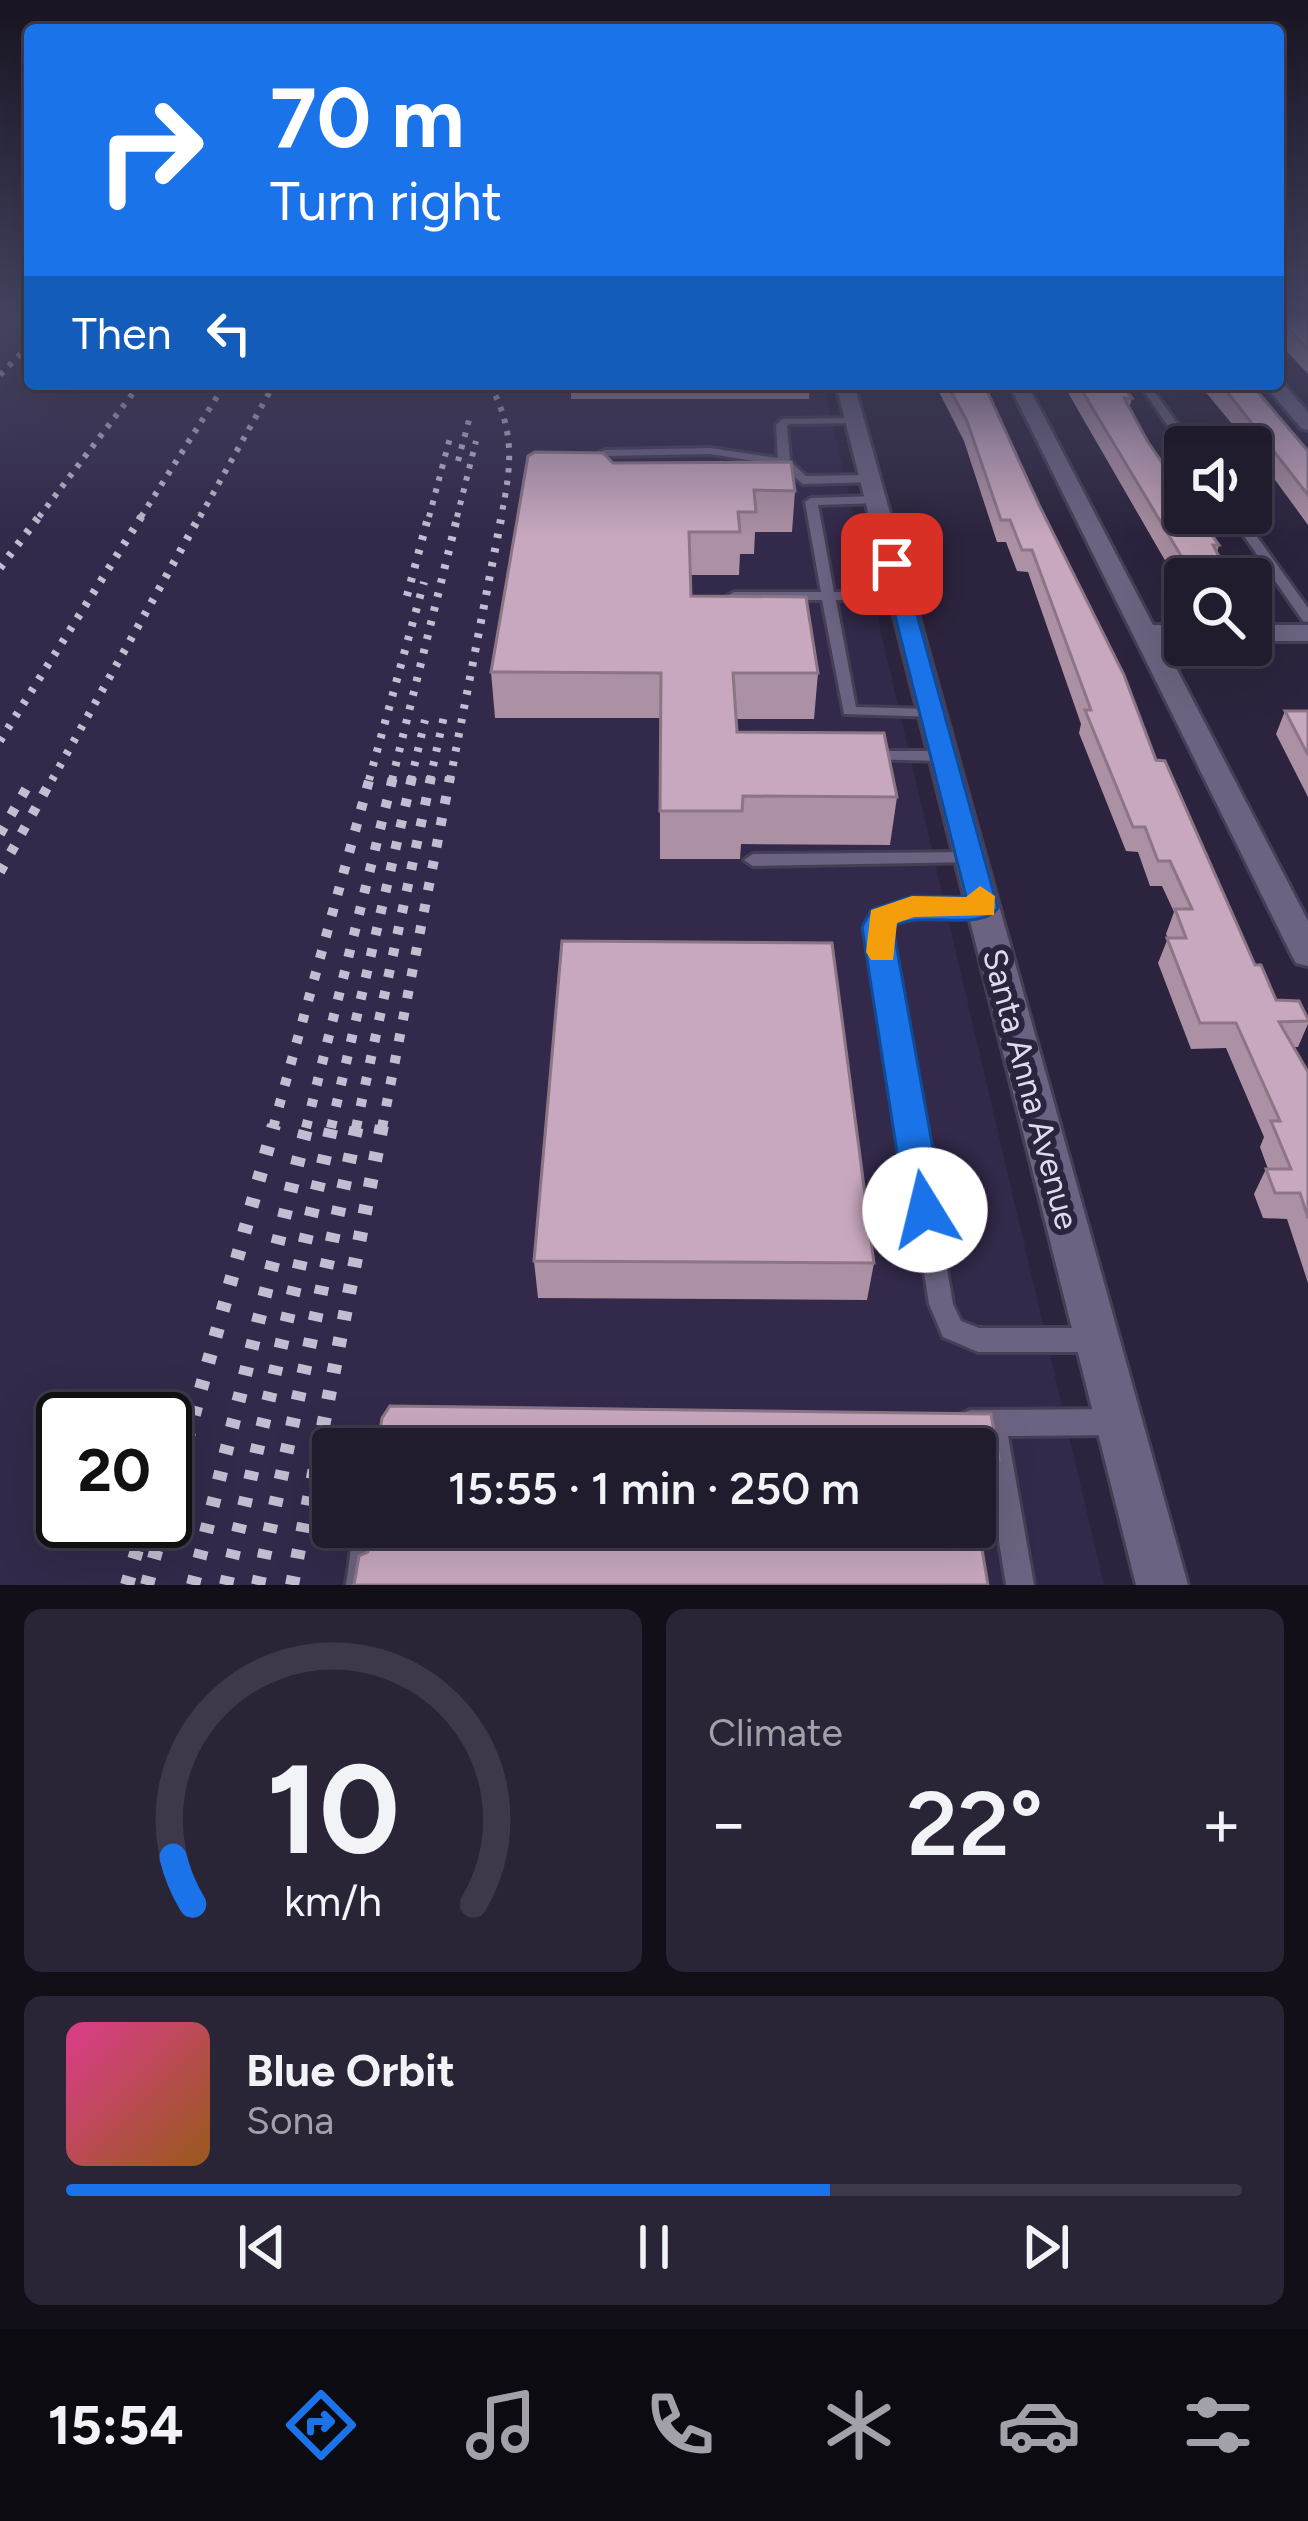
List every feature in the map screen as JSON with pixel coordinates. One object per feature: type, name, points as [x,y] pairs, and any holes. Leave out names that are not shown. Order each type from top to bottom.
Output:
[{"type":"street","name":"Santa Anna Avenue","points":[[847,390],[1162,1585]]},
{"type":"street","points":[[1021,390],[1308,954]]},
{"type":"street","points":[[1278,390],[1308,424]]},
{"type":"street","points":[[1145,633],[1164,633]]},
{"type":"street","points":[[1272,633],[1308,633]]},
{"type":"lane","points":[[1148,390],[1173,426]]},
{"type":"lane","points":[[784,462],[781,425],[786,421],[855,421]]},
{"type":"lane","points":[[605,453],[710,451],[784,462],[802,480],[873,489]]},
{"type":"lane","points":[[873,489],[811,502],[849,711],[932,714]]},
{"type":"lane","points":[[1249,534],[1308,618]]},
{"type":"lane","points":[[734,596],[901,596]]},
{"type":"lane","points":[[855,755],[944,756]]},
{"type":"lane","points":[[753,860],[970,858]]},
{"type":"lane","points":[[983,908],[912,907],[882,917],[878,927],[941,1304],[952,1329],[978,1340],[1098,1340]]},
{"type":"lane","points":[[947,1423],[1119,1422]]},
{"type":"lane","points":[[993,1423],[1020,1585]]},
{"type":"lane","points":[[360,1585],[365,1548]]},
{"type":"shaded area","points":[[0,389],[824,390],[1104,1585],[0,1585]]},
{"type":"building","points":[[950,390],[987,390],[1124,675],[1156,760],[1165,761],[1255,965],[1261,965],[1276,1000],[1299,1001],[1308,1019],[1279,1022],[1308,1072],[1308,1218],[1300,1193],[1275,1193],[1266,1169],[1291,1169],[1271,1121],[1280,1121],[1236,1023],[1200,1023],[1167,938],[1186,938],[1175,909],[1192,909],[1170,861],[1158,861],[1145,827],[1133,827],[1085,710],[1091,710],[1032,550],[1022,550],[1010,520],[1001,520],[967,421]]},
{"type":"building","points":[[1082,390],[1126,390],[1132,398],[1124,398],[1164,465],[1164,527]]},
{"type":"building","points":[[1226,390],[1256,390],[1308,451],[1308,495],[1272,449],[1272,426],[1254,426]]},
{"type":"building","points":[[535,452],[603,453],[613,463],[791,462],[795,491],[754,490],[756,512],[738,512],[740,532],[689,532],[691,596],[806,597],[818,673],[733,673],[737,732],[884,733],[897,797],[743,796],[742,811],[660,811],[661,673],[491,672],[528,456]]},
{"type":"building","points":[[1168,534],[1211,534],[1219,545],[1213,545],[1220,558],[1182,558]]},
{"type":"building","points":[[1285,711],[1308,711],[1308,755]]},
{"type":"building","points":[[562,941],[832,943],[874,1263],[534,1261]]},
{"type":"building","points":[[390,1406],[991,1414],[993,1428],[380,1428]]},
{"type":"building","points":[[369,1548],[982,1548],[988,1585],[354,1585],[359,1556]]},
{"type":"railway","points":[[39,517],[135,390]]},
{"type":"railway","points":[[141,517],[221,390]]},
{"type":"railway","points":[[200,517],[271,390]]},
{"type":"railway","points":[[493,390],[509,449],[501,517]]},
{"type":"railway","points":[[458,461],[469,420]]},
{"type":"railway","points":[[429,517],[451,434]]},
{"type":"railway","points":[[457,517],[476,441]]},
{"type":"railway","points":[[0,568],[41,514]]},
{"type":"railway","points":[[0,741],[143,514]]},
{"type":"railway","points":[[52,780],[201,514]]},
{"type":"railway","points":[[407,596],[429,514]]},
{"type":"railway","points":[[392,780],[458,514]]},
{"type":"railway","points":[[450,780],[502,514]]},
{"type":"railway","points":[[369,780],[424,582]]},
{"type":"railway","points":[[430,780],[444,716]]},
{"type":"railway","points":[[411,780],[425,720]]},
{"type":"railway","points":[[0,872],[53,777]]},
{"type":"railway","points":[[273,1128],[370,777]]},
{"type":"railway","points":[[306,1128],[393,777]]},
{"type":"railway","points":[[331,1128],[412,777]]},
{"type":"railway","points":[[356,1128],[431,777]]},
{"type":"railway","points":[[382,1128],[450,777]]},
{"type":"railway","points":[[0,834],[30,782]]},
{"type":"railway","points":[[192,1421],[274,1125]]},
{"type":"railway","points":[[193,1585],[307,1125]]},
{"type":"railway","points":[[226,1585],[332,1125]]},
{"type":"railway","points":[[258,1585],[357,1125]]},
{"type":"railway","points":[[292,1585],[382,1125]]},
{"type":"railway","points":[[127,1585],[137,1548]]},
{"type":"railway","points":[[147,1585],[157,1548]]},
{"type":"slow traffic","points":[[882,952],[878,927],[882,917],[912,907],[983,908],[980,896]]},
{"type":"route","points":[[892,564],[983,908],[912,907],[882,917],[878,927],[925,1210]]}]
